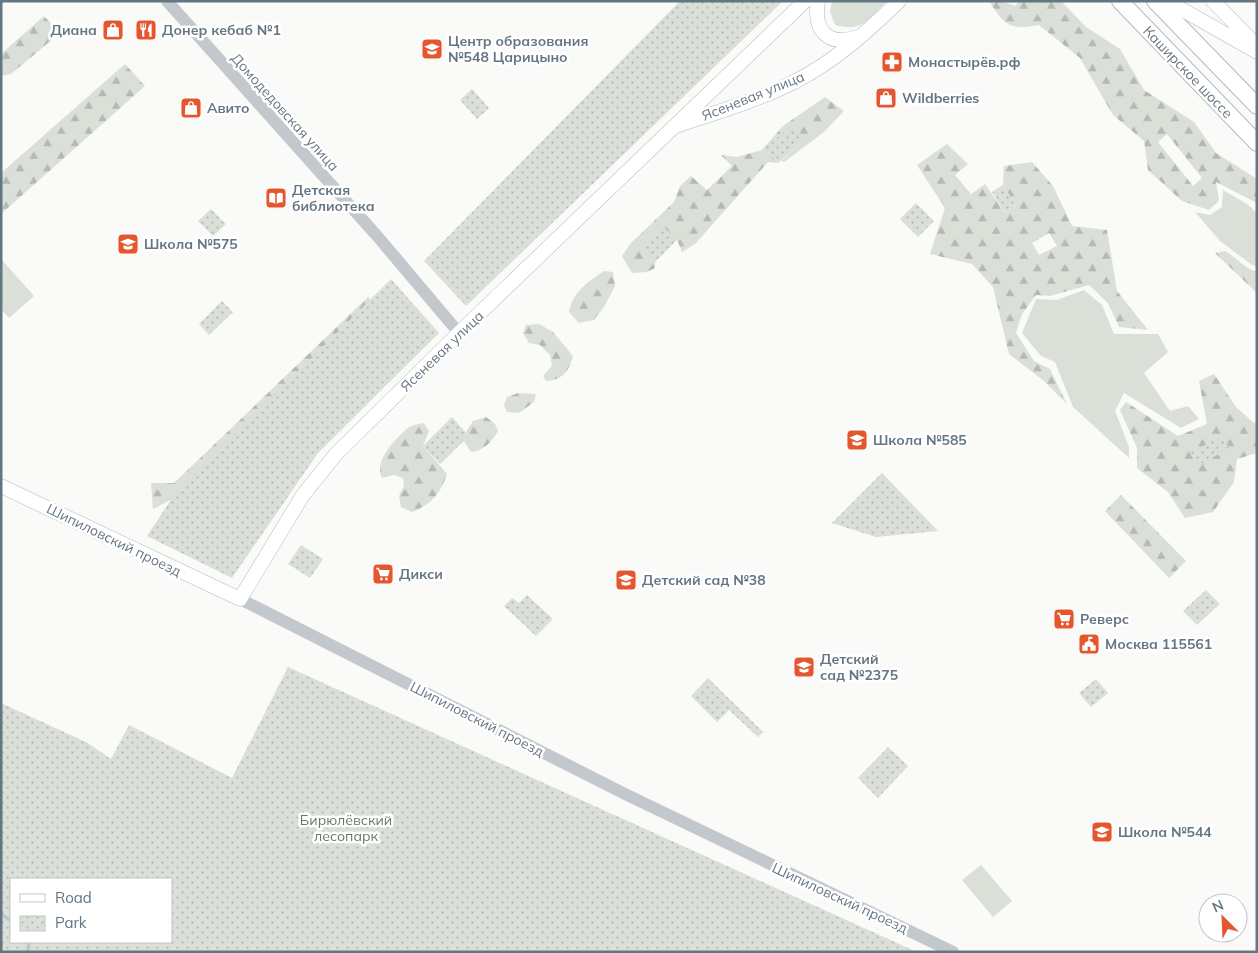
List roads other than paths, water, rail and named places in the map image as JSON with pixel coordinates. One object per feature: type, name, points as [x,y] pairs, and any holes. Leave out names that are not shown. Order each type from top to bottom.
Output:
[{"type":"main road","name":"Ясеневая улица","points":[[240,599],[303,495],[336,454],[459,333],[805,1]]},
{"type":"main road","points":[[818,1],[817,24],[822,33],[831,38],[843,40],[865,34]]},
{"type":"main road","name":"Ясеневая улица","points":[[673,127],[793,83],[823,66],[865,34],[900,1]]},
{"type":"main road","name":"Каширское шоссе","points":[[1120,1],[1257,143]]},
{"type":"main road","name":"Каширское шоссе","points":[[1155,1],[1257,106]]},
{"type":"main road","points":[[1167,1],[1257,52]]},
{"type":"main road","points":[[1213,1],[1257,46]]},
{"type":"main road","name":"Шипиловский проезд","points":[[1,486],[240,599]]},
{"type":"street","name":"Домодедовская улица","points":[[167,1],[378,237],[459,333]]},
{"type":"street","name":"Шипиловский проезд","points":[[240,599],[625,794],[953,952]]},
{"type":"waterway","points":[[1,914],[10,920]]},
{"type":"waterway","points":[[28,952],[29,943]]},
{"type":"place","name":"Диана","points":[[113,30]]},
{"type":"place","name":"Донер кебаб №1","points":[[146,30]]},
{"type":"place","name":"Центр образования №548 Царицыно","points":[[432,49]]},
{"type":"place","name":"Монастырёв.рф","points":[[892,62]]},
{"type":"place","name":"Wildberries","points":[[886,98]]},
{"type":"place","name":"Авито","points":[[191,108]]},
{"type":"place","name":"Детская библиотека","points":[[276,198]]},
{"type":"place","name":"Школа №575","points":[[128,244]]},
{"type":"place","name":"Школа №585","points":[[857,440]]},
{"type":"place","name":"Дикси","points":[[383,574]]},
{"type":"place","name":"Детский сад №38","points":[[626,580]]},
{"type":"place","name":"Реверс","points":[[1064,619]]},
{"type":"place","name":"Москва 115561","points":[[1089,644]]},
{"type":"place","name":"Детский сад №2375","points":[[804,667]]},
{"type":"place","name":"Школа №544","points":[[1102,832]]},
{"type":"park label","name":"Бирюлёвский лесопарк","points":[[346,828]]}]
